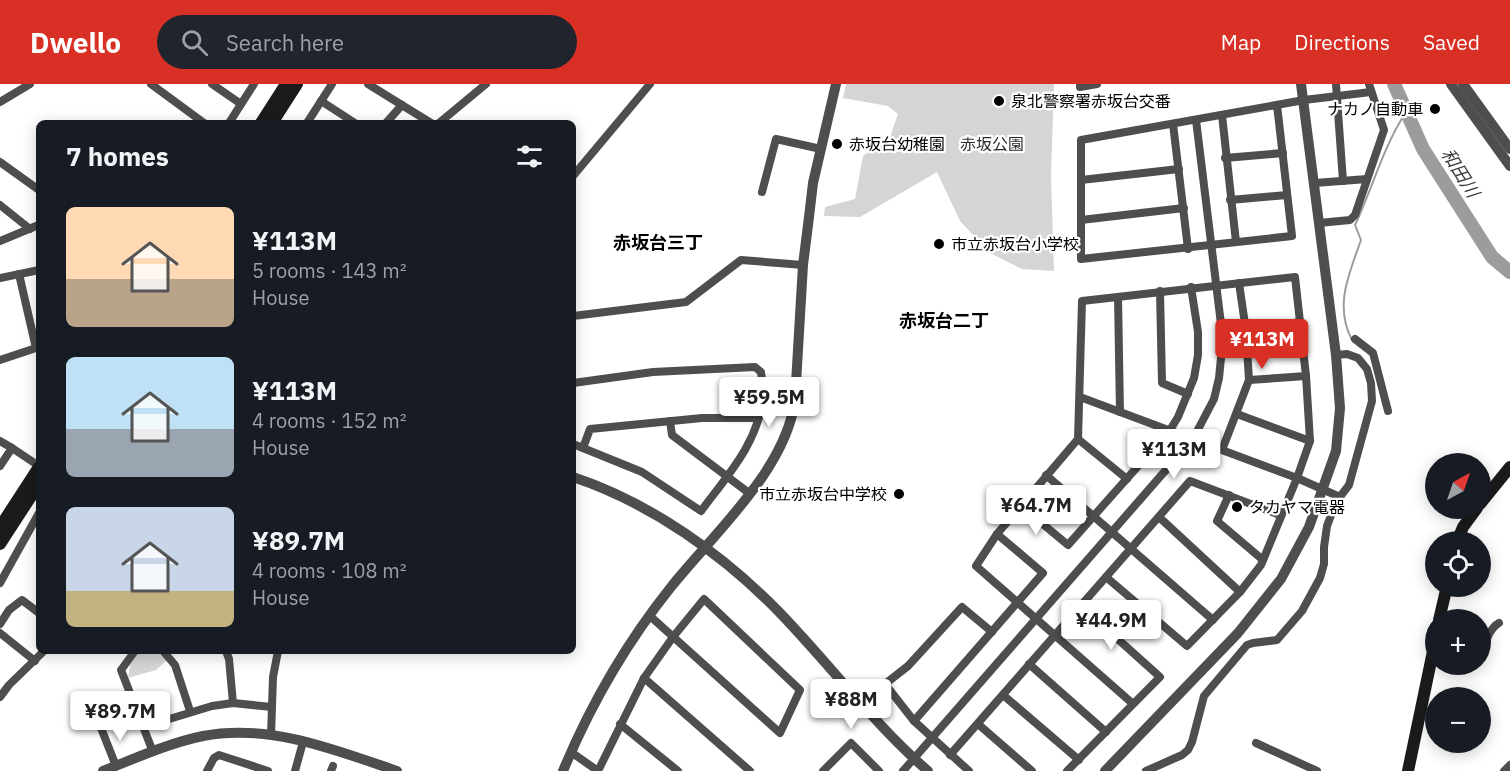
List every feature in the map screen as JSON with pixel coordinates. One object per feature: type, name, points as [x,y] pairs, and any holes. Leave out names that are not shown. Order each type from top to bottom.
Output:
[{"type":"main road","points":[[272,120],[286,84]]},
{"type":"main road","points":[[272,120],[297,84]]},
{"type":"main road","points":[[1491,490],[1510,467]]},
{"type":"main road","points":[[0,527],[36,472]]},
{"type":"main road","points":[[0,544],[36,489]]},
{"type":"main road","points":[[1408,771],[1428,675]]},
{"type":"street","points":[[0,102],[30,84]]},
{"type":"street","points":[[151,84],[200,120]]},
{"type":"street","points":[[212,84],[241,104]]},
{"type":"street","points":[[231,120],[254,84]]},
{"type":"street","points":[[309,120],[332,84]]},
{"type":"street","points":[[368,84],[426,120]]},
{"type":"street","points":[[443,120],[486,84]]},
{"type":"street","points":[[576,172],[650,84]]},
{"type":"street","points":[[563,771],[619,662],[671,587],[749,493],[778,454],[793,419],[803,265],[813,183],[836,84]]},
{"type":"street","points":[[1080,84],[1080,87],[1097,84]]},
{"type":"street","points":[[1105,771],[1238,633],[1281,579],[1302,543],[1336,451],[1340,408],[1336,355],[1301,84]]},
{"type":"street","points":[[1336,84],[1344,181]]},
{"type":"street","points":[[1450,84],[1510,166]]},
{"type":"street","points":[[1463,84],[1510,148]]},
{"type":"street","points":[[1277,105],[1292,236],[1081,259],[1081,141],[1304,100],[1338,95],[1370,88],[1384,130],[1355,215],[1350,220],[1319,223]]},
{"type":"street","points":[[321,101],[350,120]]},
{"type":"street","points":[[389,120],[402,105]]},
{"type":"street","points":[[1222,115],[1236,242]]},
{"type":"street","points":[[903,771],[1193,438],[1214,399],[1219,378],[1221,324],[1196,120]]},
{"type":"street","points":[[1173,124],[1188,249]]},
{"type":"street","points":[[762,192],[776,139],[821,149]]},
{"type":"street","points":[[1225,158],[1282,153]]},
{"type":"street","points":[[0,162],[7,170],[36,187]]},
{"type":"street","points":[[1081,180],[1179,169]]},
{"type":"street","points":[[1315,183],[1367,179]]},
{"type":"street","points":[[1230,200],[1287,195]]},
{"type":"street","points":[[0,205],[33,228],[0,241]]},
{"type":"street","points":[[1081,220],[1184,208]]},
{"type":"street","points":[[576,316],[686,302],[741,260],[803,265]]},
{"type":"street","points":[[0,278],[36,271]]},
{"type":"street","points":[[19,274],[36,339]]},
{"type":"street","points":[[1106,577],[1187,646],[1240,591],[1263,560],[1310,441],[1306,376],[1295,277],[1082,301],[1078,439],[997,534],[976,566],[1132,703]]},
{"type":"street","points":[[1222,450],[1250,380],[1239,283]]},
{"type":"street","points":[[1021,506],[1068,546],[1170,430],[1194,378],[1198,355],[1198,332],[1191,287]]},
{"type":"street","points":[[1160,291],[1162,383],[1188,394]]},
{"type":"street","points":[[1118,297],[1120,412]]},
{"type":"street","points":[[1246,332],[1300,322]]},
{"type":"street","points":[[1355,339],[1373,352],[1389,411],[1372,401]]},
{"type":"street","points":[[0,360],[36,348]]},
{"type":"street","points":[[1146,771],[1188,750],[1204,696],[1217,679],[1247,645],[1253,642],[1277,640],[1302,611],[1320,578],[1324,564],[1327,526],[1336,502],[1349,484],[1372,401],[1367,369],[1358,358],[1347,354],[1336,355]]},
{"type":"street","points":[[576,383],[663,372],[755,367],[761,372],[763,395],[758,418],[747,448],[701,511],[642,472],[576,445]]},
{"type":"street","points":[[1250,380],[1306,376]]},
{"type":"street","points":[[1080,397],[1193,438],[1340,497]]},
{"type":"street","points":[[1237,414],[1310,441]]},
{"type":"street","points":[[583,448],[590,429],[702,418],[758,418]]},
{"type":"street","points":[[670,421],[672,435],[749,493]]},
{"type":"street","points":[[1078,439],[1127,479]]},
{"type":"street","points":[[0,441],[36,465]]},
{"type":"street","points":[[0,466],[12,448]]},
{"type":"street","points":[[1046,475],[1213,620]]},
{"type":"street","points":[[576,478],[644,509],[705,547],[781,614],[843,686],[928,771]]},
{"type":"street","points":[[950,756],[1054,634],[1190,482],[1280,515]]},
{"type":"street","points":[[1229,495],[1217,521],[1263,560]]},
{"type":"street","points":[[1159,517],[1240,591]]},
{"type":"street","points":[[0,583],[36,518]]},
{"type":"street","points":[[914,721],[1043,573],[997,534]]},
{"type":"street","points":[[571,752],[598,771],[644,678],[673,637],[704,599],[800,690],[780,732],[735,693],[673,637],[650,616]]},
{"type":"street","points":[[0,624],[9,610],[22,600],[36,611]]},
{"type":"street","points":[[1067,771],[1160,677],[1081,606]]},
{"type":"street","points":[[969,771],[914,721],[885,684],[908,666],[962,607],[992,632]]},
{"type":"street","points":[[1491,631],[1499,623]]},
{"type":"street","points":[[0,633],[35,661]]},
{"type":"street","points":[[0,697],[9,685],[41,654]]},
{"type":"street","points":[[133,654],[121,670],[153,752]]},
{"type":"street","points":[[166,654],[175,665],[190,711]]},
{"type":"street","points":[[227,654],[233,703]]},
{"type":"street","points":[[271,735],[273,677],[277,654]]},
{"type":"street","points":[[1029,664],[1106,732]]},
{"type":"street","points":[[1204,668],[1217,679]]},
{"type":"street","points":[[644,678],[750,771]]},
{"type":"street","points":[[1003,694],[1078,759]]},
{"type":"street","points":[[143,727],[190,711],[233,703],[272,707]]},
{"type":"street","points":[[620,724],[678,771]]},
{"type":"street","points":[[978,724],[1032,771]]},
{"type":"street","points":[[101,728],[116,766]]},
{"type":"street","points":[[103,771],[204,736],[247,733],[303,741],[390,770]]},
{"type":"street","points":[[298,770],[303,741]]},
{"type":"street","points":[[824,771],[851,743],[879,771]]},
{"type":"street","points":[[1256,743],[1317,771]]},
{"type":"street","points":[[207,771],[214,758],[219,755],[268,771]]},
{"type":"street","points":[[1504,771],[1510,765]]},
{"type":"green space","name":"赤坂公園","points":[[846,84],[1054,84],[1051,176],[1054,271],[1022,269],[990,253],[960,221],[937,172],[860,217],[824,216],[825,207],[855,199],[863,156],[890,137],[898,114],[888,106],[843,98]]},
{"type":"green space","points":[[138,654],[160,654],[167,660],[156,670],[128,678],[130,665]]},
{"type":"waterway","name":"和田川","points":[[1394,84],[1423,149],[1492,257],[1510,272]]},
{"type":"waterway","points":[[1352,340],[1344,315],[1344,302],[1348,278],[1361,240],[1355,225],[1385,153],[1406,112]]},
{"type":"place","name":"泉北警察署赤坂台交番","points":[[999,101]]},
{"type":"place","name":"ナカノ自動車","points":[[1435,109]]},
{"type":"place","name":"赤坂台幼稚園","points":[[837,144]]},
{"type":"place","name":"市立赤坂台小学校","points":[[939,244]]},
{"type":"place","name":"市立赤坂台中学校","points":[[899,494]]},
{"type":"place","name":"タカヤマ電器","points":[[1237,507]]},
{"type":"district","name":"赤坂台三丁","points":[[658,243]]},
{"type":"district","name":"赤坂台二丁","points":[[944,321]]}]
